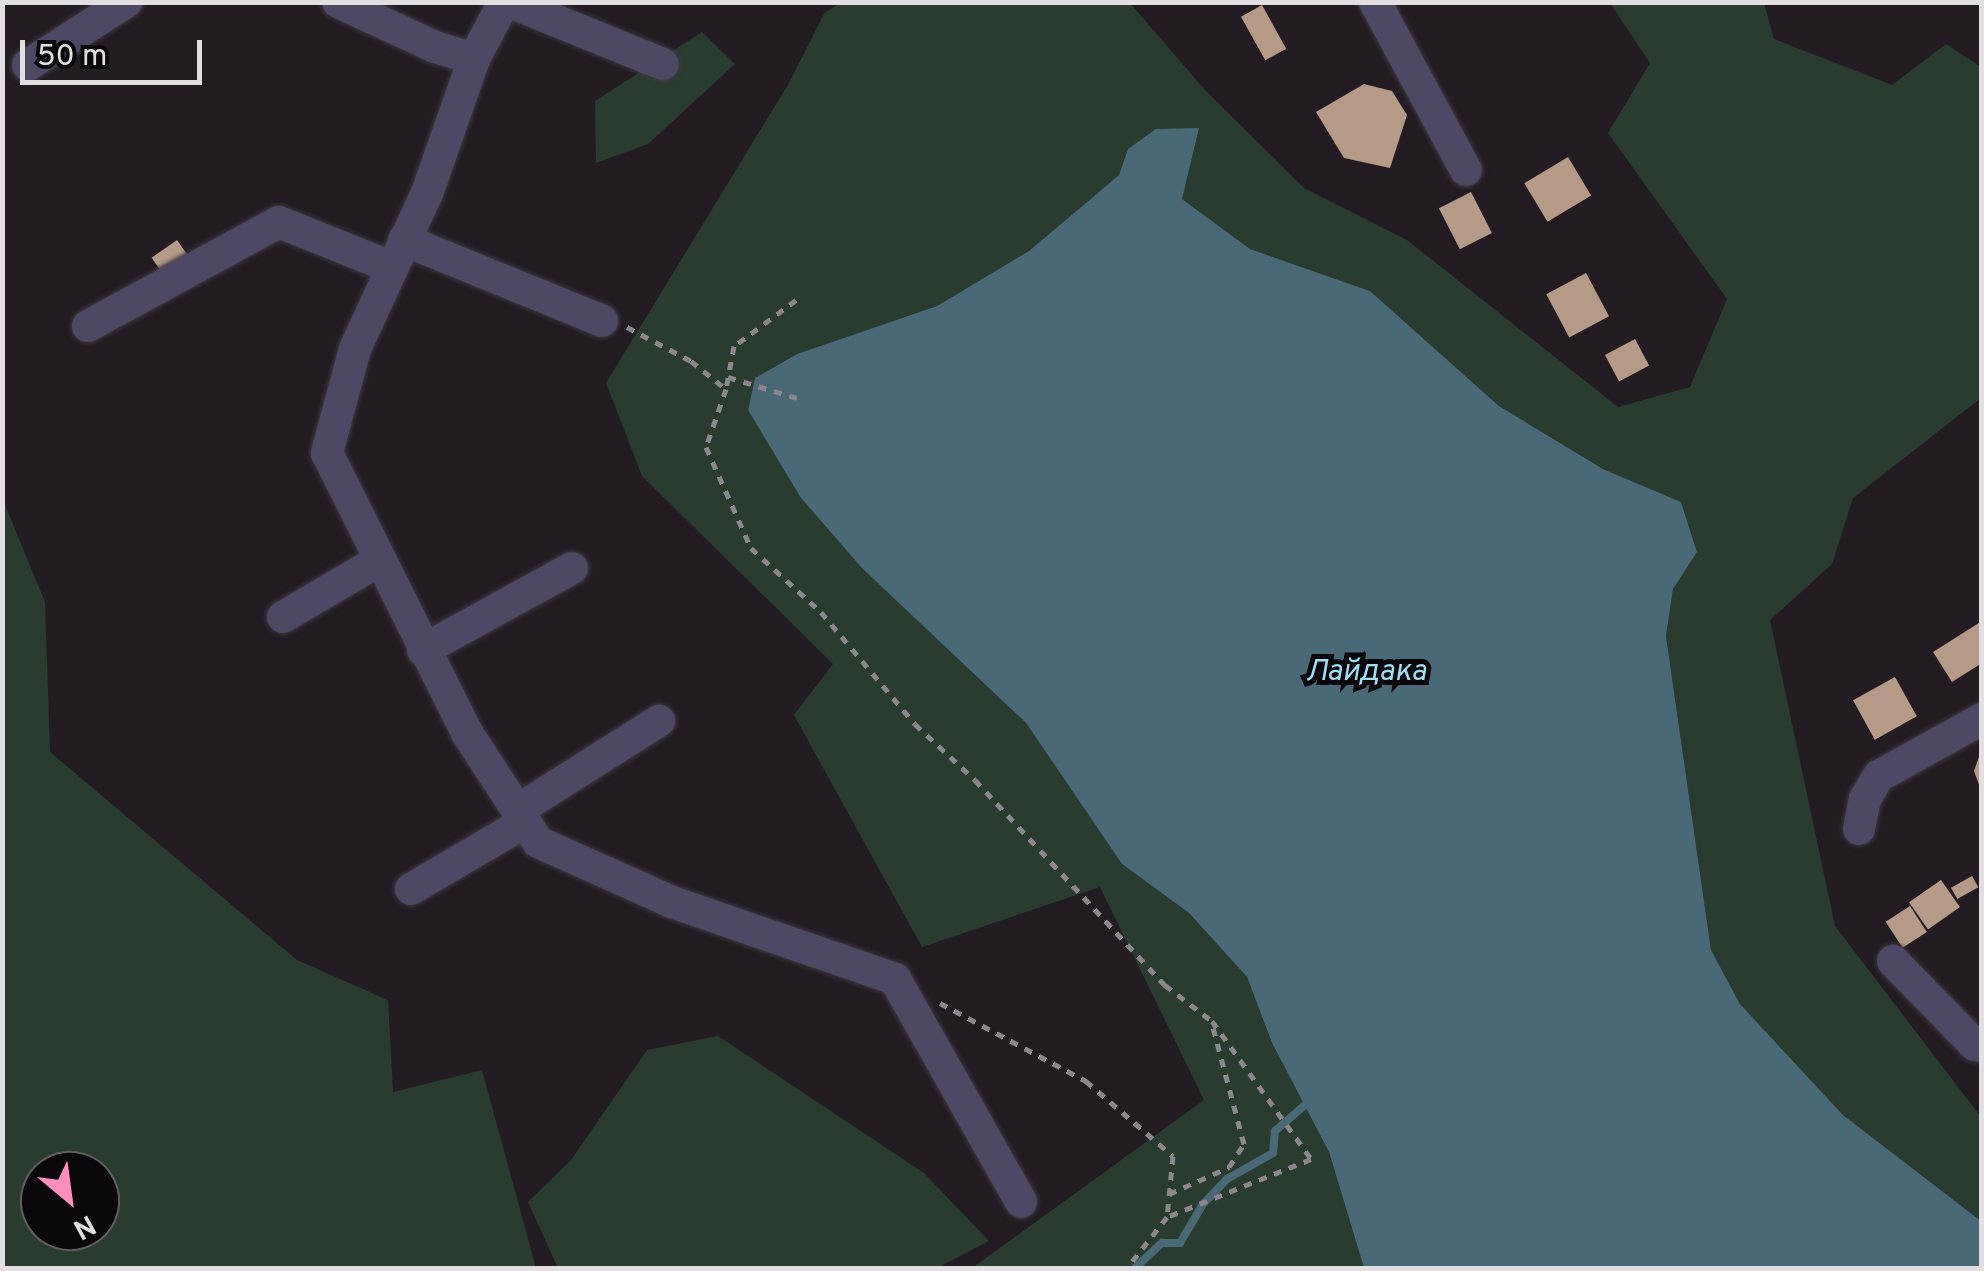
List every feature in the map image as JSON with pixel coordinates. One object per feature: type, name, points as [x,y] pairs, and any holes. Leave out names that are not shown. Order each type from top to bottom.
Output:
[{"type":"street","points":[[28,64],[126,2]]},
{"type":"street","points":[[338,2],[436,47],[474,59]]},
{"type":"street","points":[[663,64],[507,2],[474,59],[427,193],[355,349],[328,453],[467,733],[538,842],[672,902],[895,979],[1022,1202]]},
{"type":"street","points":[[1375,2],[1466,170]]},
{"type":"street","points":[[88,326],[279,222],[398,254],[602,321]]},
{"type":"street","points":[[283,617],[380,560]]},
{"type":"street","points":[[423,650],[572,568]]},
{"type":"street","points":[[1859,829],[1865,798],[1880,776],[1982,719]]},
{"type":"street","points":[[410,889],[659,722]]},
{"type":"street","points":[[1893,961],[1976,1045],[1982,1046]]},
{"type":"path","points":[[796,300],[734,346],[726,389],[706,446],[751,548],[822,612],[915,724],[975,780],[1165,986],[1212,1021],[1311,1158],[1167,1216]]},
{"type":"path","points":[[602,321],[640,330],[691,361],[726,389]]},
{"type":"path","points":[[728,377],[797,398]]},
{"type":"path","points":[[895,979],[1086,1081],[1173,1156],[1167,1216],[1127,1268]]},
{"type":"path","points":[[1170,1194],[1228,1167],[1244,1144],[1212,1021]]},
{"type":"green space","points":[[841,3],[1130,3],[1204,89],[1304,188],[1407,240],[1618,407],[1690,387],[1727,299],[1608,133],[1650,63],[1610,3],[1764,3],[1774,39],[1892,85],[1946,44],[1981,67],[1981,398],[1853,498],[1832,564],[1770,620],[1835,926],[1981,1117],[1981,1221],[1843,1115],[1740,1004],[1711,950],[1666,636],[1673,589],[1697,552],[1681,502],[1603,469],[1499,406],[1370,291],[1250,249],[1182,199],[1128,149],[1119,175],[1029,251],[937,306],[797,354],[756,377],[748,410],[862,567],[1026,723],[1122,864],[1189,913],[1247,977],[1272,1043],[1329,1152],[1364,1268],[972,1268],[1204,1100],[1100,887],[922,947],[794,715],[833,664],[642,476],[606,383],[789,83],[825,12]]},
{"type":"green space","points":[[702,32],[735,64],[648,144],[596,163],[595,101]]},
{"type":"green space","points":[[3,500],[45,602],[50,752],[297,960],[388,1000],[393,1092],[482,1070],[536,1268],[3,1268]]},
{"type":"green space","points":[[718,1036],[924,1173],[989,1241],[937,1268],[558,1268],[528,1202],[571,1160],[647,1050]]},
{"type":"water","name":"Лайдака","points":[[1199,128],[1182,199],[1250,249],[1370,291],[1499,406],[1603,469],[1681,502],[1697,552],[1673,589],[1666,636],[1711,950],[1740,1004],[1843,1115],[1981,1221],[1981,1268],[1364,1268],[1329,1152],[1272,1043],[1247,977],[1189,913],[1122,864],[1026,723],[862,568],[801,498],[748,410],[755,378],[797,354],[937,306],[1029,251],[1119,175],[1128,149],[1156,129]]},
{"type":"building","points":[[1262,5],[1286,49],[1265,60],[1241,17]]},
{"type":"building","points":[[1364,84],[1392,91],[1407,115],[1390,168],[1344,158],[1316,112]]},
{"type":"building","points":[[1568,157],[1591,196],[1547,222],[1524,183]]},
{"type":"building","points":[[1471,192],[1492,233],[1460,249],[1439,208]]},
{"type":"building","points":[[177,240],[189,257],[164,275],[152,258]]},
{"type":"building","points":[[1586,273],[1609,316],[1569,337],[1546,294]]},
{"type":"building","points":[[1635,339],[1649,365],[1619,381],[1605,355]]},
{"type":"building","points":[[1982,621],[1982,663],[1952,682],[1933,652]]},
{"type":"building","points":[[1895,677],[1917,716],[1875,740],[1853,700]]},
{"type":"building","points":[[1982,748],[1982,793],[1974,771]]},
{"type":"building","points":[[1972,876],[1978,887],[1957,899],[1951,888]]},
{"type":"building","points":[[1941,880],[1960,907],[1928,929],[1909,902]]},
{"type":"building","points":[[1910,906],[1927,932],[1903,948],[1886,922]]},
{"type":"waterway","points":[[1135,1268],[1162,1243],[1180,1243],[1203,1204],[1227,1179],[1273,1153],[1275,1131],[1305,1105]]}]
